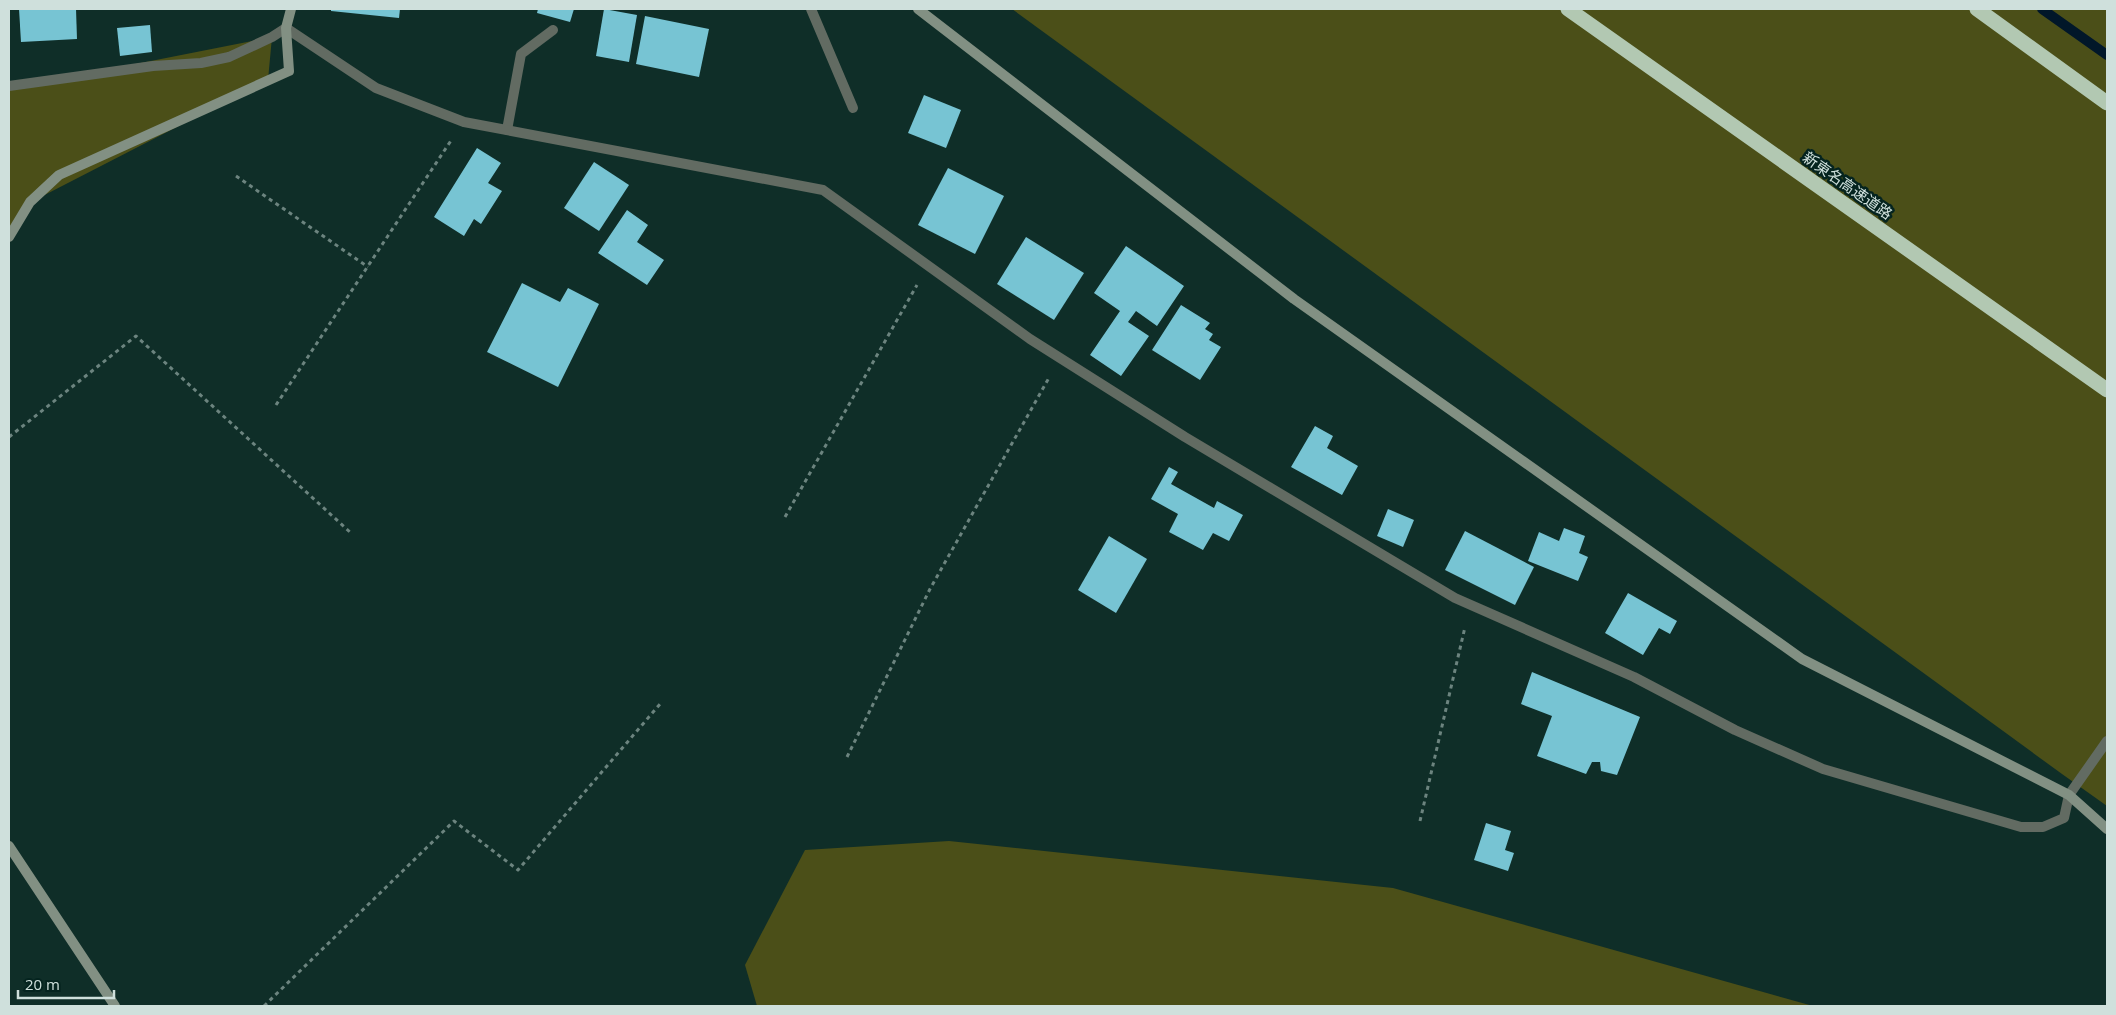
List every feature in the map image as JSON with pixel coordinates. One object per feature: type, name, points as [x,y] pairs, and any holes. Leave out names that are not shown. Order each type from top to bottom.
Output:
[{"type":"highway","name":"新東名高速道路","points":[[1568,9],[2107,390]]},
{"type":"highway","points":[[1976,9],[2107,103]]},
{"type":"street","points":[[9,236],[30,202],[59,176],[289,71],[286,28],[291,9]]},
{"type":"street","points":[[811,9],[853,108]]},
{"type":"street","points":[[918,9],[1294,299],[1802,659],[2069,796],[2107,829]]},
{"type":"street","points":[[9,86],[153,66],[201,63],[229,57],[272,37],[286,28]]},
{"type":"street","points":[[286,28],[376,88],[464,122],[823,190],[1060,358],[1185,438],[1455,598],[1634,678],[1735,730],[1823,770],[2021,827],[2043,827],[2064,818],[2069,796],[2107,741]]},
{"type":"street","points":[[507,130],[521,54],[552,30]]},
{"type":"street","points":[[9,846],[115,1006]]},
{"type":"path","points":[[276,405],[464,122]]},
{"type":"path","points":[[236,176],[368,267]]},
{"type":"path","points":[[785,517],[928,266]]},
{"type":"path","points":[[9,437],[136,336],[351,533]]},
{"type":"path","points":[[847,757],[930,589],[1060,358]]},
{"type":"path","points":[[1420,821],[1471,604]]},
{"type":"path","points":[[264,1006],[454,820],[518,870],[660,704]]},
{"type":"green space","points":[[1012,9],[2107,9],[2107,806],[2062,774]]},
{"type":"green space","points":[[272,37],[268,80],[31,202],[9,237],[9,89]]},
{"type":"green space","points":[[949,841],[1393,888],[1813,1006],[757,1006],[745,965],[805,850]]},
{"type":"building","points":[[19,9],[76,9],[77,39],[21,42]]},
{"type":"building","points":[[331,9],[400,9],[399,18],[331,11]]},
{"type":"building","points":[[538,9],[574,9],[570,22],[537,13]]},
{"type":"building","points":[[604,9],[637,15],[629,62],[596,56]]},
{"type":"building","points":[[645,16],[709,29],[699,77],[636,64]]},
{"type":"building","points":[[150,25],[152,52],[120,56],[117,28]]},
{"type":"building","points":[[924,95],[961,110],[946,148],[908,133]]},
{"type":"building","points":[[477,148],[501,163],[488,183],[502,191],[481,224],[474,219],[464,236],[434,217]]},
{"type":"building","points":[[594,162],[629,185],[599,231],[564,208]]},
{"type":"building","points":[[948,168],[1004,196],[975,254],[918,225]]},
{"type":"building","points":[[627,210],[648,225],[637,242],[664,260],[647,285],[598,253]]},
{"type":"building","points":[[1026,237],[1084,273],[1054,320],[997,284]]},
{"type":"building","points":[[1126,246],[1184,286],[1157,326],[1136,311],[1128,322],[1149,336],[1121,376],[1090,355],[1120,311],[1094,293]]},
{"type":"building","points":[[522,283],[560,302],[568,288],[599,304],[558,387],[487,352]]},
{"type":"building","points":[[1181,305],[1210,323],[1205,329],[1213,334],[1209,340],[1221,347],[1200,380],[1152,350]]},
{"type":"building","points":[[1315,426],[1333,436],[1327,448],[1358,466],[1342,495],[1291,467]]},
{"type":"building","points":[[1169,467],[1178,472],[1171,484],[1214,508],[1217,501],[1243,515],[1229,541],[1213,533],[1203,550],[1169,532],[1178,514],[1151,499]]},
{"type":"building","points":[[1388,509],[1414,520],[1403,547],[1377,536]]},
{"type":"building","points":[[1564,528],[1585,536],[1579,553],[1588,557],[1578,581],[1528,561],[1539,532],[1559,541]]},
{"type":"building","points":[[1465,531],[1534,567],[1515,605],[1445,570]]},
{"type":"building","points":[[1109,536],[1147,559],[1116,613],[1078,590]]},
{"type":"building","points":[[1628,593],[1677,621],[1670,634],[1659,628],[1643,655],[1605,633]]},
{"type":"building","points":[[1532,672],[1640,717],[1617,775],[1601,771],[1600,762],[1592,762],[1586,774],[1537,756],[1552,716],[1521,704]]},
{"type":"building","points":[[1486,823],[1511,831],[1505,850],[1514,853],[1508,871],[1474,860]]},
{"type":"waterway","points":[[2042,9],[2107,55]]}]
